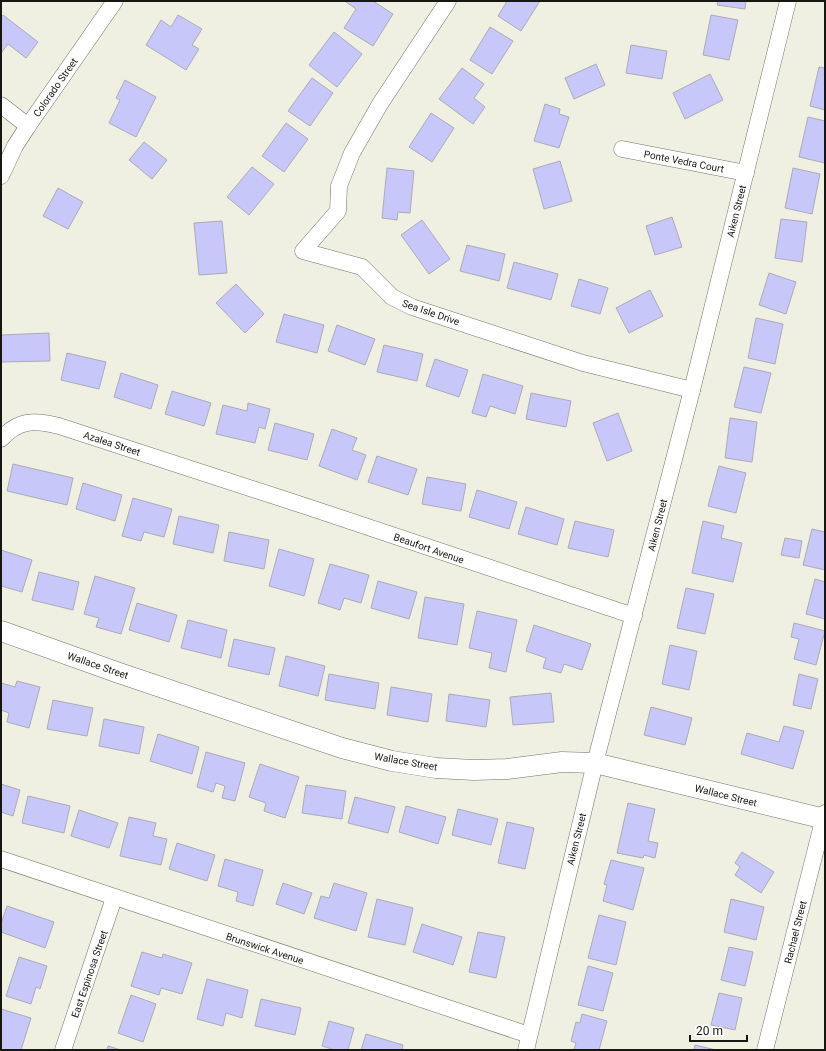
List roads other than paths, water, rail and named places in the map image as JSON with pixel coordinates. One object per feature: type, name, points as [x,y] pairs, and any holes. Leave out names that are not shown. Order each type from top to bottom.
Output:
[{"type":"street","name":"Colorado Street","points":[[1,176],[15,146],[28,126],[115,1]]},
{"type":"street","name":"Sea Isle Drive","points":[[448,1],[380,104],[352,153],[339,186],[338,211],[303,251],[362,267],[392,297],[412,307],[583,363],[692,390]]},
{"type":"street","name":"Aiken Street","points":[[527,1043],[595,763],[692,390],[788,1]]},
{"type":"street","points":[[1,105],[28,126]]},
{"type":"street","name":"Ponte Vedra Court","points":[[622,149],[746,173]]},
{"type":"street","name":"Azalea Street","points":[[1,439],[9,430],[25,423],[45,422],[225,481]]},
{"type":"street","name":"Beaufort Avenue","points":[[225,481],[305,506],[634,616]]},
{"type":"street","name":"Wallace Street","points":[[1,631],[119,673],[328,743],[392,761],[436,768],[474,770],[507,769],[562,762],[595,763],[825,817]]},
{"type":"street","name":"Rachael Street","points":[[765,1050],[825,817]]},
{"type":"street","name":"Brunswick Avenue","points":[[1,860],[114,898],[527,1043]]},
{"type":"street","name":"East Espinosa Street","points":[[63,1050],[114,898]]}]
